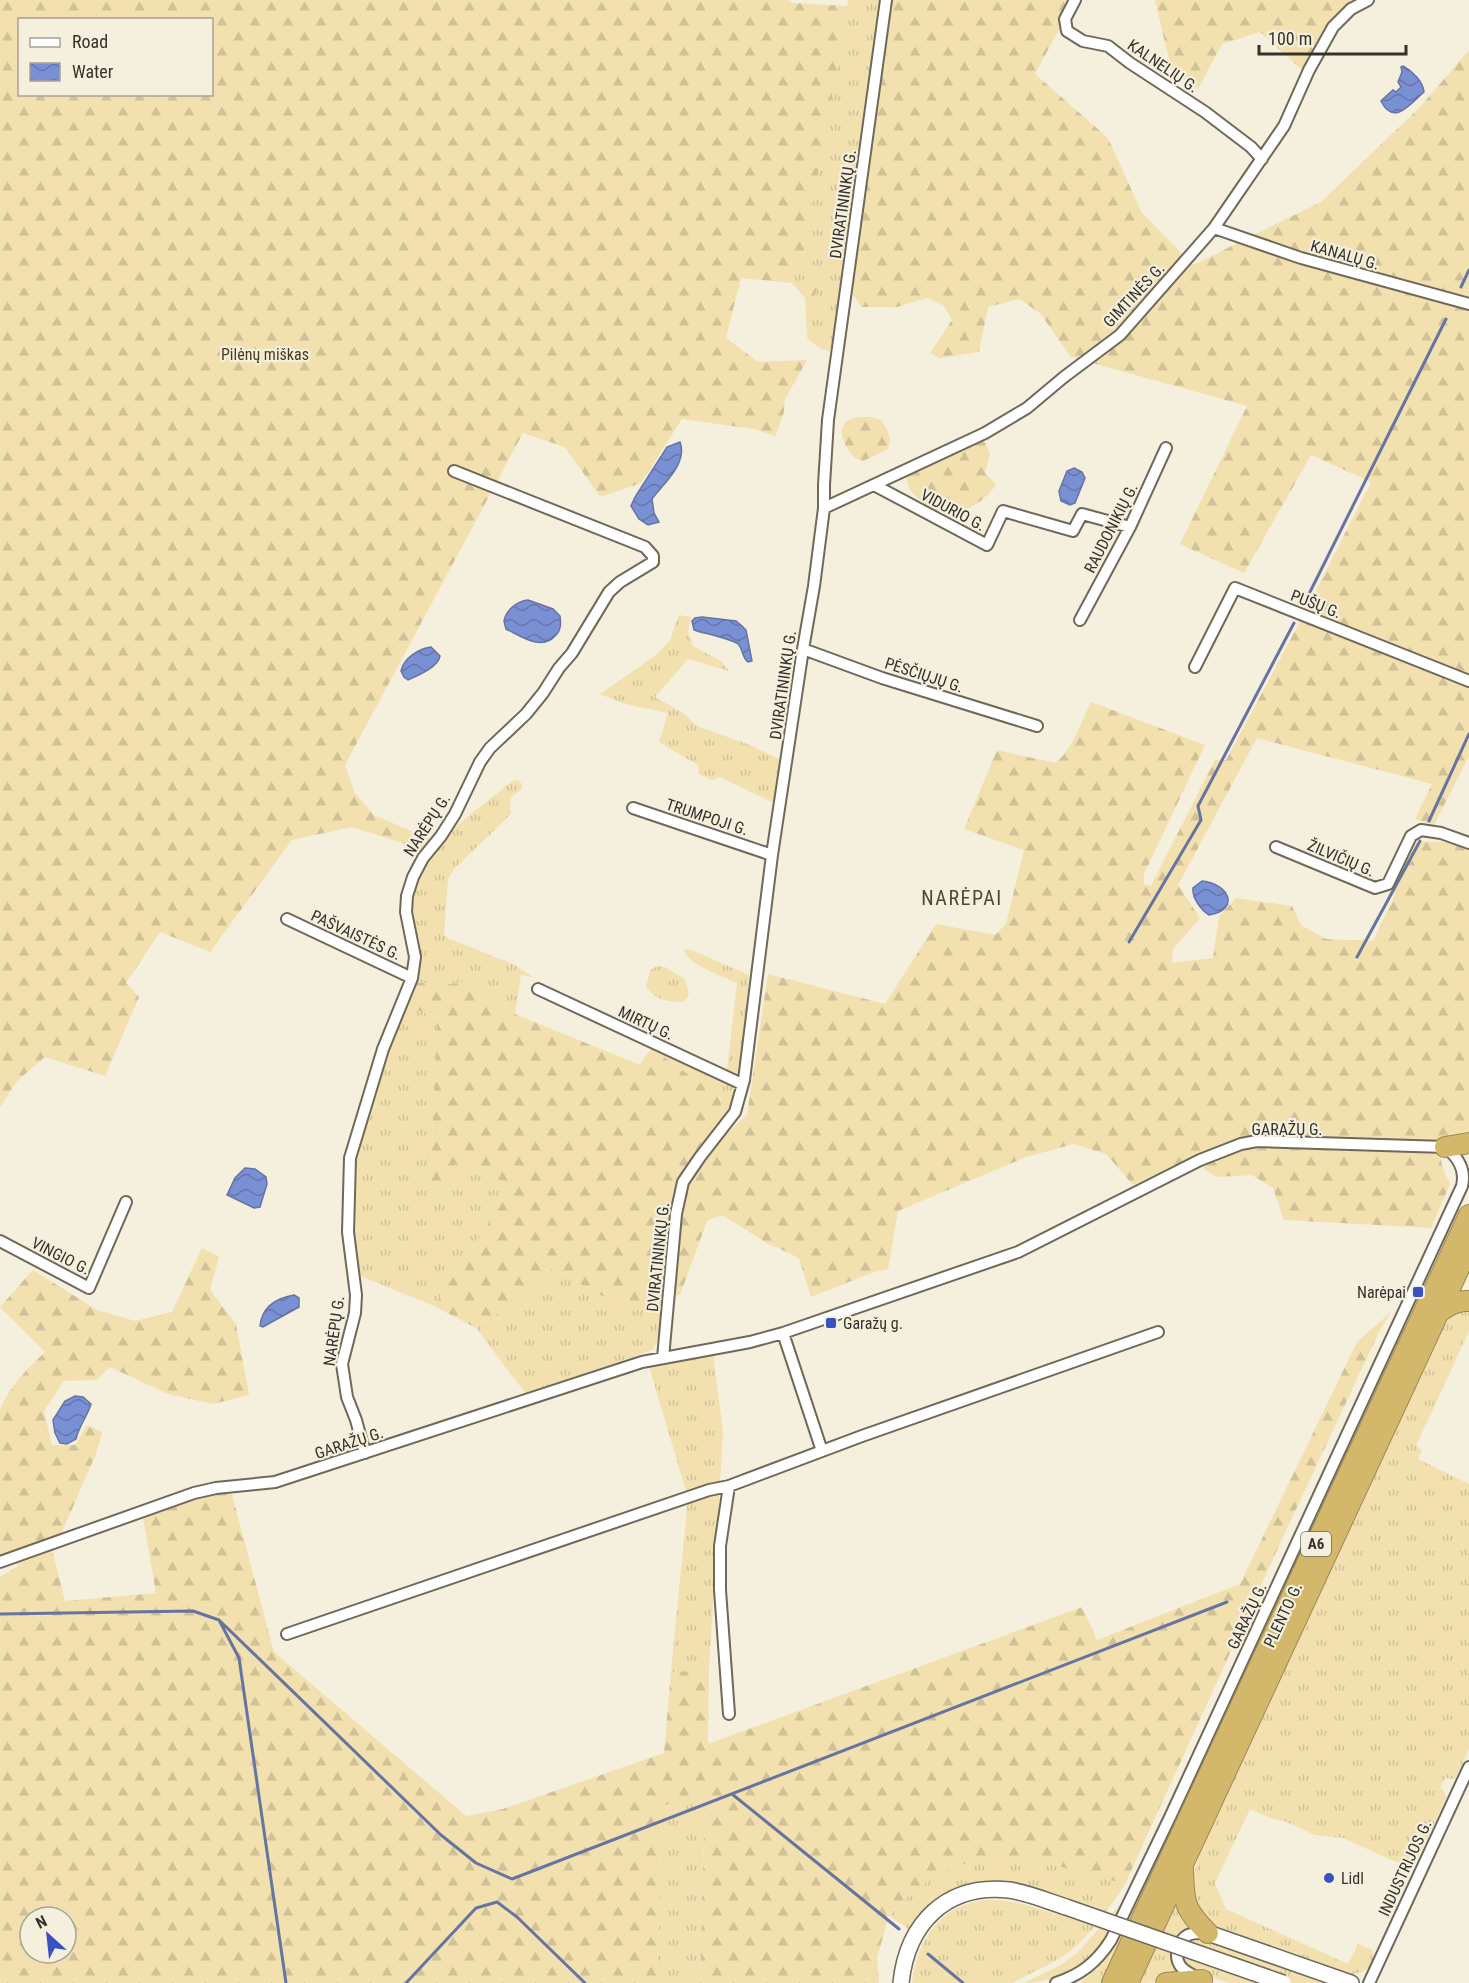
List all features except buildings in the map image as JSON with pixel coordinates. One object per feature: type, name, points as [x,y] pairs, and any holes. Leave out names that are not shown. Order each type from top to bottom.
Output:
[{"type":"highway","points":[[1444,1147],[1469,1143]]},
{"type":"highway","name":"PLENTO G.","points":[[1112,1983],[1469,1215]]},
{"type":"highway","name":"PLENTO G.","points":[[1128,1983],[1469,1247]]},
{"type":"highway","points":[[1459,1269],[1462,1282],[1469,1295]]},
{"type":"highway","points":[[1438,1313],[1461,1301],[1469,1301]]},
{"type":"highway","points":[[1183,1865],[1186,1908],[1208,1933]]},
{"type":"highway","points":[[1166,1983],[1207,1981]]},
{"type":"main road","points":[[901,1983],[907,1950],[914,1935],[936,1910],[964,1894],[994,1889],[1030,1895],[1283,1983]]},
{"type":"main road","points":[[1208,1933],[1351,1983]]},
{"type":"street","name":"DVIRATININKŲ G.","points":[[663,1358],[676,1214],[683,1182],[735,1112],[742,1084],[772,855],[814,586],[824,508],[828,420],[886,0]]},
{"type":"street","name":"KALNELIŲ G.","points":[[1075,0],[1065,19],[1067,31],[1083,41],[1108,46],[1205,112],[1251,147],[1262,159]]},
{"type":"street","name":"GIMTINĖS G.","points":[[824,508],[985,434],[1027,408],[1120,335],[1215,228],[1284,126],[1309,70],[1333,27],[1351,9],[1368,0]]},
{"type":"street","name":"KANALŲ G.","points":[[1215,228],[1301,258],[1469,304]]},
{"type":"street","name":"RAUDONIKIŲ G.","points":[[1080,620],[1130,527],[1166,448]]},
{"type":"street","name":"NARĖPŲ G.","points":[[365,1454],[347,1397],[342,1364],[356,1304],[348,1232],[350,1158],[383,1049],[412,978],[415,957],[406,912],[407,896],[413,877],[423,858],[455,814],[480,762],[490,748],[526,714],[543,693],[572,653],[609,592],[620,582],[653,562],[653,556],[645,547],[454,471]]},
{"type":"street","name":"VIDURIO G.","points":[[874,485],[987,545],[1003,511],[1072,531],[1082,513],[1130,527]]},
{"type":"street","name":"PUŠŲ G.","points":[[1195,667],[1235,588],[1469,681]]},
{"type":"street","name":"PĖSČIŲJŲ G.","points":[[803,649],[882,678],[1037,726]]},
{"type":"street","name":"TRUMPOJI G.","points":[[633,808],[772,855]]},
{"type":"street","name":"ŽILVIČIŲ G.","points":[[1276,847],[1375,888],[1388,884],[1411,836],[1421,830],[1441,833],[1469,843]]},
{"type":"street","name":"PAŠVAISTĖS G.","points":[[287,919],[412,978]]},
{"type":"street","name":"MIRTŲ G.","points":[[538,989],[742,1084]]},
{"type":"street","name":"GARAŽŲ G.","points":[[0,1562],[194,1494],[216,1488],[275,1482],[642,1362],[750,1342],[783,1333],[1018,1252],[1200,1160],[1241,1144],[1257,1141],[1444,1147],[1453,1153],[1460,1164],[1463,1174],[1462,1186],[1176,1806],[1112,1940],[1102,1955],[1087,1969],[1072,1978],[1056,1983]]},
{"type":"street","name":"VINGIO G.","points":[[0,1241],[89,1288],[126,1202]]},
{"type":"street","points":[[287,1635],[709,1490],[729,1486],[1158,1332]]},
{"type":"street","points":[[783,1333],[822,1451]]},
{"type":"street","points":[[729,1486],[720,1546],[720,1590],[729,1714]]},
{"type":"street","name":"INDUSTRIJOS G.","points":[[1369,1983],[1469,1767]]},
{"type":"street","points":[[1207,1981],[1183,1969],[1178,1963],[1176,1954],[1186,1936],[1191,1933],[1208,1933]]},
{"type":"green space","name":"Pilėnų miškas","points":[[0,0],[788,0],[793,3],[848,6],[803,254],[792,282],[817,287],[807,338],[805,298],[792,283],[741,278],[726,338],[758,362],[807,360],[785,399],[784,412],[775,436],[754,429],[682,419],[641,483],[600,497],[565,447],[523,433],[345,765],[355,793],[374,815],[432,840],[424,850],[352,827],[292,840],[210,952],[160,932],[126,983],[139,997],[105,1076],[45,1057],[17,1081],[0,1107]]},
{"type":"green space","points":[[848,0],[881,0],[834,343],[829,351],[821,349],[807,338],[817,287],[791,283],[803,254]]},
{"type":"green space","points":[[886,0],[1075,0],[1035,74],[1108,138],[1142,213],[1193,265],[1321,202],[1420,107],[1469,50],[1469,756],[1434,825],[1415,819],[1432,784],[1257,738],[1178,885],[1200,918],[1173,949],[1172,963],[1213,958],[1219,916],[1236,898],[1292,906],[1301,925],[1326,939],[1373,941],[1394,897],[1396,880],[1415,843],[1442,842],[1469,847],[1469,1132],[1451,1142],[1442,1152],[1442,1165],[1450,1184],[1431,1228],[1284,1220],[1273,1188],[1252,1175],[1216,1177],[1189,1158],[1133,1185],[1106,1154],[1074,1144],[1026,1157],[898,1211],[888,1269],[874,1272],[811,1297],[799,1258],[767,1243],[722,1215],[707,1221],[680,1295],[671,1296],[684,1190],[718,1141],[747,1115],[768,974],[885,1004],[936,924],[995,935],[1006,924],[1024,850],[964,829],[997,750],[1055,763],[1071,744],[1091,702],[1205,745],[1144,874],[1144,884],[1151,886],[1215,760],[1226,760],[1371,482],[1311,455],[1244,573],[1180,544],[1247,406],[1071,357],[1040,313],[1019,299],[988,307],[979,352],[940,358],[930,353],[952,320],[944,306],[927,298],[897,307],[862,307],[847,286]]},
{"type":"green space","points":[[1155,0],[1352,0],[1330,21],[1304,72],[1260,32],[1222,44],[1198,89],[1172,72]]},
{"type":"green space","points":[[858,417],[872,417],[881,420],[889,437],[888,449],[863,461],[851,453],[841,431],[846,421]]},
{"type":"green space","points":[[984,441],[990,453],[985,473],[996,484],[973,506],[958,513],[944,514],[924,503],[909,488],[906,474],[967,444]]},
{"type":"green space","points":[[679,615],[691,617],[688,632],[693,646],[721,661],[729,671],[688,659],[655,697],[683,713],[697,726],[750,745],[781,760],[776,804],[720,777],[712,780],[699,774],[698,765],[659,742],[668,713],[625,704],[600,694],[656,655],[670,640]]},
{"type":"green space","points":[[518,780],[522,784],[522,789],[511,797],[511,813],[454,869],[448,879],[444,935],[515,965],[533,977],[521,975],[515,1014],[473,981],[443,985],[415,982],[412,908],[415,888],[422,869],[433,852],[463,821],[511,782]]},
{"type":"green space","points":[[684,949],[689,949],[749,975],[741,1071],[734,1100],[723,1117],[720,1097],[651,1048],[652,1035],[727,1070],[737,983],[698,965],[686,955]]},
{"type":"green space","points":[[658,966],[665,967],[685,979],[689,993],[684,1002],[663,999],[654,995],[646,987],[650,970]]},
{"type":"green space","points":[[473,981],[515,1014],[640,1065],[651,1048],[720,1097],[723,1117],[673,1193],[664,1298],[640,1310],[600,1295],[552,1268],[524,1295],[476,1328],[434,1306],[514,1185],[454,1164],[440,1189],[430,1192],[437,1017],[404,1006],[415,982],[443,985]]},
{"type":"green space","points":[[404,1006],[437,1017],[430,1192],[440,1189],[453,1163],[515,1185],[434,1306],[358,1275],[352,1230],[352,1179],[357,1146]]},
{"type":"green space","points":[[202,1248],[219,1257],[210,1290],[236,1324],[249,1395],[213,1404],[168,1394],[110,1367],[97,1380],[64,1381],[44,1411],[52,1445],[75,1445],[87,1425],[102,1432],[96,1454],[61,1534],[50,1541],[65,1601],[156,1593],[143,1517],[202,1495],[231,1491],[274,1652],[466,1816],[503,1809],[664,1753],[671,1672],[709,1670],[708,1744],[1082,1607],[1097,1640],[1240,1584],[1357,1342],[1391,1312],[1379,1332],[1277,1550],[1125,1884],[1024,1857],[985,1858],[941,1871],[909,1895],[889,1915],[877,1958],[879,1983],[700,1983],[705,1800],[662,1805],[657,1983],[0,1983],[0,1577],[18,1566],[16,1562],[0,1568],[0,1409],[25,1371],[45,1352],[0,1307],[33,1270],[97,1310],[135,1321],[172,1312]]},
{"type":"green space","points":[[552,1268],[600,1295],[664,1298],[657,1342],[652,1350],[526,1394],[476,1328],[524,1295]]},
{"type":"green space","points":[[1413,1300],[1416,1301],[1359,1431],[1101,1983],[1079,1983],[1097,1969],[1112,1951]]},
{"type":"green space","points":[[1469,1309],[1469,1331],[1416,1446],[1422,1450],[1418,1459],[1469,1484],[1469,1749],[1455,1779],[1445,1778],[1440,1788],[1445,1792],[1446,1798],[1415,1865],[1412,1867],[1343,1838],[1315,1835],[1250,1809],[1215,1883],[1226,1909],[1348,1964],[1358,1944],[1372,1950],[1374,1955],[1372,1964],[1365,1970],[1351,1974],[1213,1925],[1197,1908],[1191,1885],[1199,1856],[1451,1312]]},
{"type":"green space","points":[[713,1354],[723,1431],[709,1670],[671,1672],[688,1498],[649,1366]]},
{"type":"green space","points":[[705,1800],[700,1983],[657,1983],[662,1804]]},
{"type":"green space","points":[[1024,1857],[1125,1884],[1097,1924],[1070,1951],[1056,1961],[1013,1983],[912,1983],[925,1939],[944,1917],[956,1909],[970,1903],[996,1900],[1025,1905],[1063,1916],[1069,1899],[1025,1886],[963,1887],[948,1893],[928,1906],[909,1929],[889,1916],[909,1895],[941,1871],[985,1858]]},
{"type":"green space","points":[[1179,1898],[1190,1926],[1177,1936],[1171,1947],[1171,1959],[1177,1975],[1149,1983],[1140,1983]]},
{"type":"green space","points":[[1122,1903],[1098,1949],[1083,1963],[1054,1978],[1024,1983],[1059,1966],[1076,1954]]},
{"type":"green space","points":[[1202,1937],[1332,1983],[1229,1983],[1195,1971],[1186,1963],[1184,1953],[1187,1945],[1193,1939]]},
{"type":"water","points":[[1403,66],[1422,84],[1424,92],[1402,111],[1391,112],[1381,101],[1393,90],[1396,92],[1401,87],[1398,82]]},
{"type":"water","points":[[680,442],[682,450],[678,465],[652,499],[654,513],[659,522],[648,525],[639,519],[631,506],[667,447]]},
{"type":"water","points":[[1074,468],[1082,472],[1085,478],[1075,503],[1070,505],[1061,501],[1059,491],[1067,471]]},
{"type":"water","points":[[528,600],[553,609],[560,616],[559,631],[550,640],[531,641],[506,629],[504,621],[510,610],[520,602]]},
{"type":"water","points":[[702,617],[736,621],[742,626],[746,630],[752,661],[746,660],[736,643],[694,630],[692,621]]},
{"type":"water","points":[[431,647],[440,656],[436,664],[408,680],[404,677],[401,671],[408,658]]},
{"type":"water","points":[[1202,881],[1212,883],[1225,892],[1228,903],[1225,908],[1209,915],[1200,907],[1193,888]]},
{"type":"water","points":[[245,1168],[255,1169],[266,1177],[267,1184],[260,1207],[254,1208],[227,1195],[235,1178]]},
{"type":"water","points":[[294,1295],[299,1298],[299,1307],[263,1327],[260,1326],[261,1319],[271,1304],[281,1298]]},
{"type":"water","points":[[75,1396],[83,1397],[91,1404],[76,1439],[67,1444],[60,1443],[55,1433],[53,1420],[65,1401]]},
{"type":"waterway","points":[[1461,287],[1469,270]]},
{"type":"waterway","points":[[1304,604],[1446,319]]},
{"type":"waterway","points":[[1129,942],[1201,820],[1198,806],[1294,623]]},
{"type":"waterway","points":[[1429,821],[1469,734]]},
{"type":"waterway","points":[[1357,957],[1420,841]]},
{"type":"waterway","points":[[219,1620],[441,1835],[476,1863],[512,1879],[1227,1602]]},
{"type":"waterway","points":[[0,1614],[193,1611],[219,1620],[239,1658],[286,1983]]},
{"type":"waterway","points":[[732,1794],[899,1929]]},
{"type":"waterway","points":[[406,1983],[476,1908],[497,1902],[517,1917],[585,1983]]},
{"type":"waterway","points":[[928,1954],[963,1983]]},
{"type":"place","name":"Narėpai","points":[[1418,1292]]},
{"type":"place","name":"Garažų g.","points":[[831,1323]]},
{"type":"place","name":"Lidl","points":[[1329,1878]]},
{"type":"district","name":"NARĖPAI","points":[[962,898]]}]
